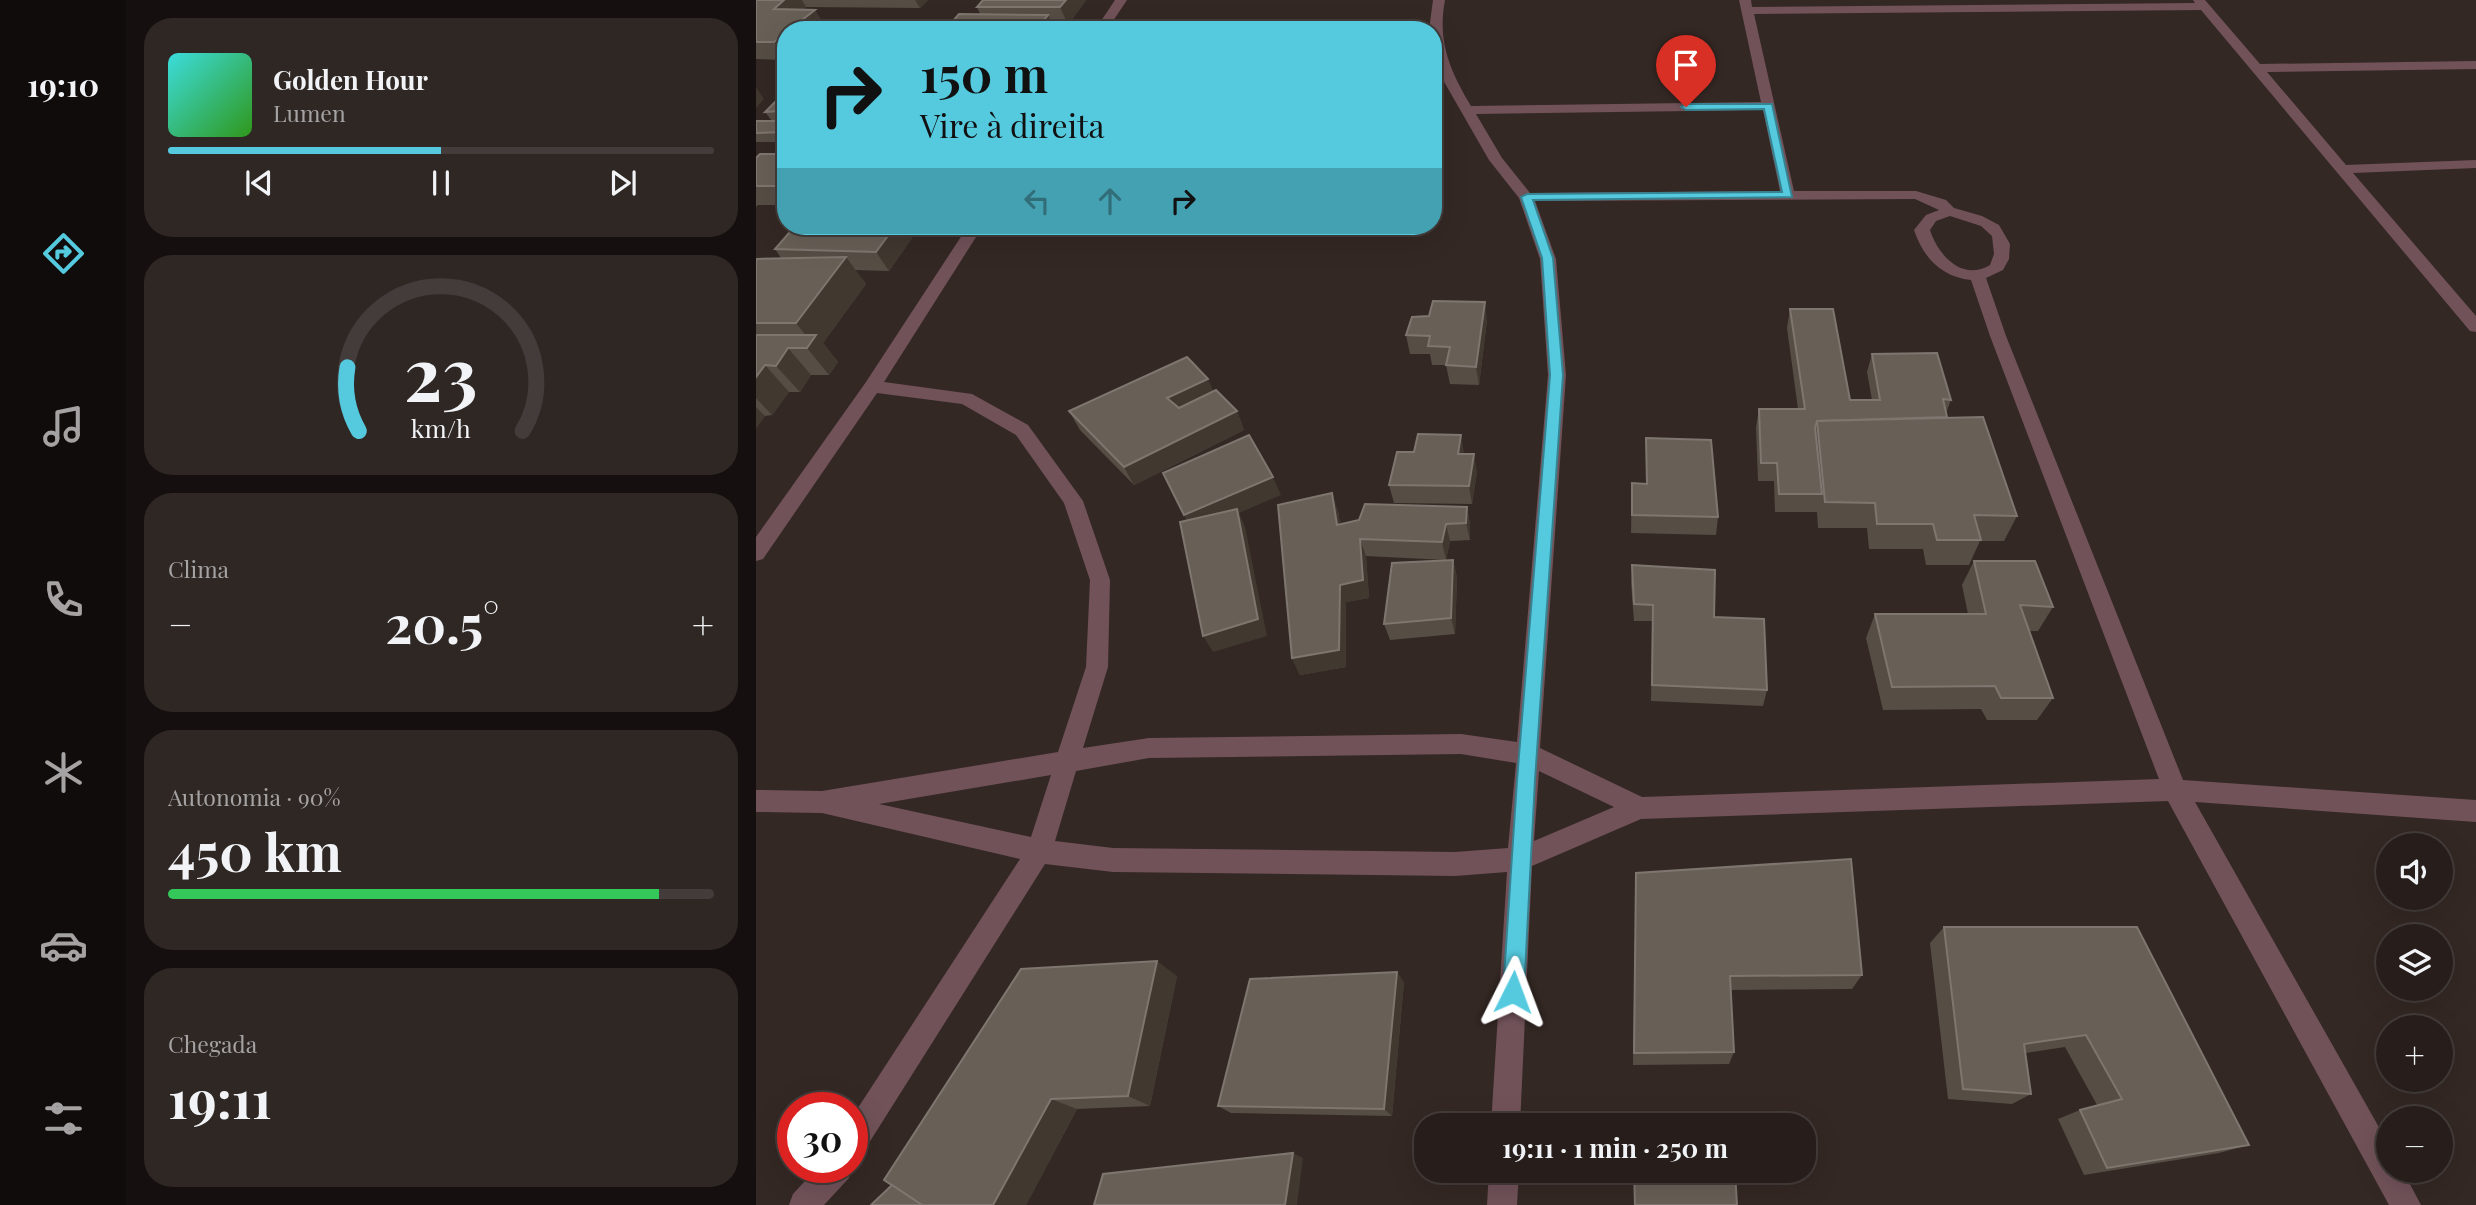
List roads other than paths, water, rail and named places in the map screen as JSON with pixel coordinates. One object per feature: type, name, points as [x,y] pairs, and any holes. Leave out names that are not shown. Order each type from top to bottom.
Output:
[{"type":"street","points":[[1107,21],[1121,0]]},
{"type":"street","points":[[1435,21],[1439,0]]},
{"type":"street","points":[[1788,195],[1746,5],[2202,3],[2476,327]]},
{"type":"street","points":[[1442,60],[1445,73],[1496,160],[1527,197],[1548,258],[1557,375],[1520,859],[1507,1113]]},
{"type":"street","points":[[2256,68],[2476,65]]},
{"type":"street","points":[[1467,110],[1769,106]]},
{"type":"street","points":[[2344,169],[2476,164]]},
{"type":"street","points":[[1527,197],[1916,195],[1941,203],[1950,211],[1971,215],[1986,222],[1997,232],[2003,248],[2001,262],[1993,271],[1977,275],[1959,274],[1939,263],[1926,245],[1922,230],[1931,218],[1950,211]]},
{"type":"street","points":[[756,552],[872,386],[969,235]]},
{"type":"street","points":[[1977,275],[1998,337],[2175,790],[2406,1205]]},
{"type":"street","points":[[868,1119],[1039,851],[1097,667],[1100,580],[1073,501],[1022,430],[966,398],[872,386]]},
{"type":"street","points":[[822,802],[1149,748],[1461,744],[1528,754],[1640,808]]},
{"type":"street","points":[[756,800],[822,802],[1039,851],[1113,860],[1455,864],[1520,859],[1640,808],[2175,790],[2476,811]]},
{"type":"street","points":[[804,1205],[824,1183]]},
{"type":"street","points":[[1502,1205],[1503,1183]]}]
